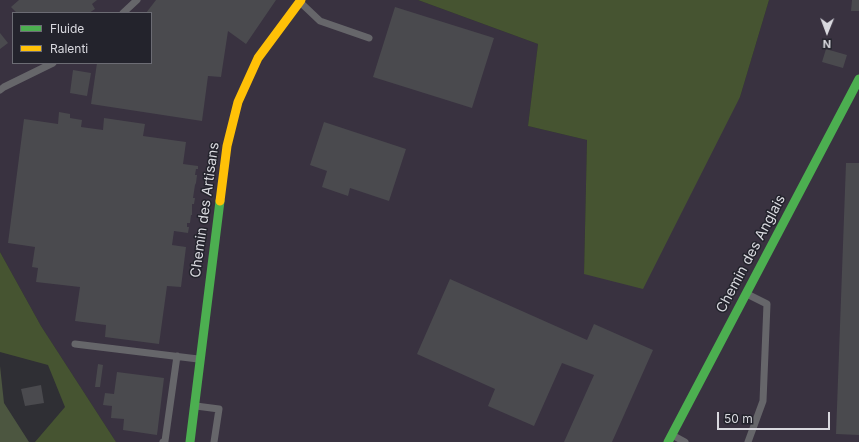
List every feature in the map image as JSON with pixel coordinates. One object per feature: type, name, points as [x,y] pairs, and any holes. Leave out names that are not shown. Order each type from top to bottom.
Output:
[{"type":"street","name":"Chemin des Artisans","points":[[190,442],[227,146],[238,102],[258,58],[300,1]]},
{"type":"street","name":"Chemin des Anglais","points":[[670,439],[859,79]]},
{"type":"lane","points":[[124,12],[137,0]]},
{"type":"lane","points":[[300,1],[320,20],[369,38]]},
{"type":"lane","points":[[0,90],[51,64]]},
{"type":"lane","points":[[746,294],[767,304],[763,401],[748,442]]},
{"type":"lane","points":[[75,344],[200,359]]},
{"type":"lane","points":[[164,442],[177,356]]},
{"type":"lane","points":[[194,406],[219,409],[214,442]]},
{"type":"lane","points":[[670,439],[685,442]]},
{"type":"shaded area","points":[[0,0],[418,0],[538,44],[528,126],[587,140],[584,273],[740,97],[769,0],[859,0],[859,442],[116,442],[41,326],[0,252]]},
{"type":"green space","points":[[418,0],[769,0],[740,97],[643,289],[584,274],[587,140],[528,126],[538,44]]},
{"type":"green space","points":[[0,252],[41,326],[116,442],[35,442],[65,407],[48,365],[0,352]]},
{"type":"green space","points":[[0,366],[4,403],[29,442],[0,442]]},
{"type":"building","points":[[19,0],[97,0],[92,4],[95,9],[90,12],[16,12],[11,7]]},
{"type":"building","points":[[156,0],[276,0],[246,44],[228,31],[221,77],[208,76],[202,121],[91,104],[97,64],[152,64],[152,12],[147,12]]},
{"type":"building","points":[[852,0],[859,0],[859,11],[851,11]]},
{"type":"building","points":[[395,7],[494,38],[472,108],[373,77]]},
{"type":"building","points":[[0,33],[8,43],[0,49]]},
{"type":"building","points":[[826,49],[847,55],[843,68],[822,62]]},
{"type":"building","points":[[73,70],[91,73],[87,96],[70,93]]},
{"type":"building","points":[[59,112],[70,114],[70,118],[82,120],[81,127],[103,130],[104,118],[145,124],[143,136],[186,142],[183,164],[198,166],[195,175],[197,175],[193,198],[195,198],[194,204],[192,204],[192,215],[190,223],[187,223],[187,227],[189,227],[188,233],[174,231],[172,245],[186,247],[181,287],[167,286],[159,344],[105,337],[106,325],[75,321],[80,287],[36,282],[38,268],[32,267],[35,247],[8,243],[24,119],[58,124]]},
{"type":"building","points":[[324,122],[406,149],[389,201],[350,188],[348,196],[322,187],[327,171],[310,165]]},
{"type":"building","points":[[846,163],[859,163],[859,435],[836,434]]},
{"type":"building","points":[[450,279],[587,340],[594,324],[653,350],[612,442],[564,442],[594,375],[562,363],[534,426],[488,406],[495,389],[417,354]]},
{"type":"building","points":[[98,364],[103,365],[100,387],[95,387]]},
{"type":"building","points":[[117,372],[164,378],[157,435],[123,430],[124,419],[111,418],[112,406],[103,405],[105,393],[114,394]]},
{"type":"building","points":[[41,385],[44,403],[25,406],[21,389]]},
{"type":"traffic: fast","points":[[668,442],[859,79]]},
{"type":"traffic: fast","points":[[190,442],[220,201]]},
{"type":"traffic: slow","points":[[220,201],[227,146],[238,102],[258,58],[301,0]]}]
